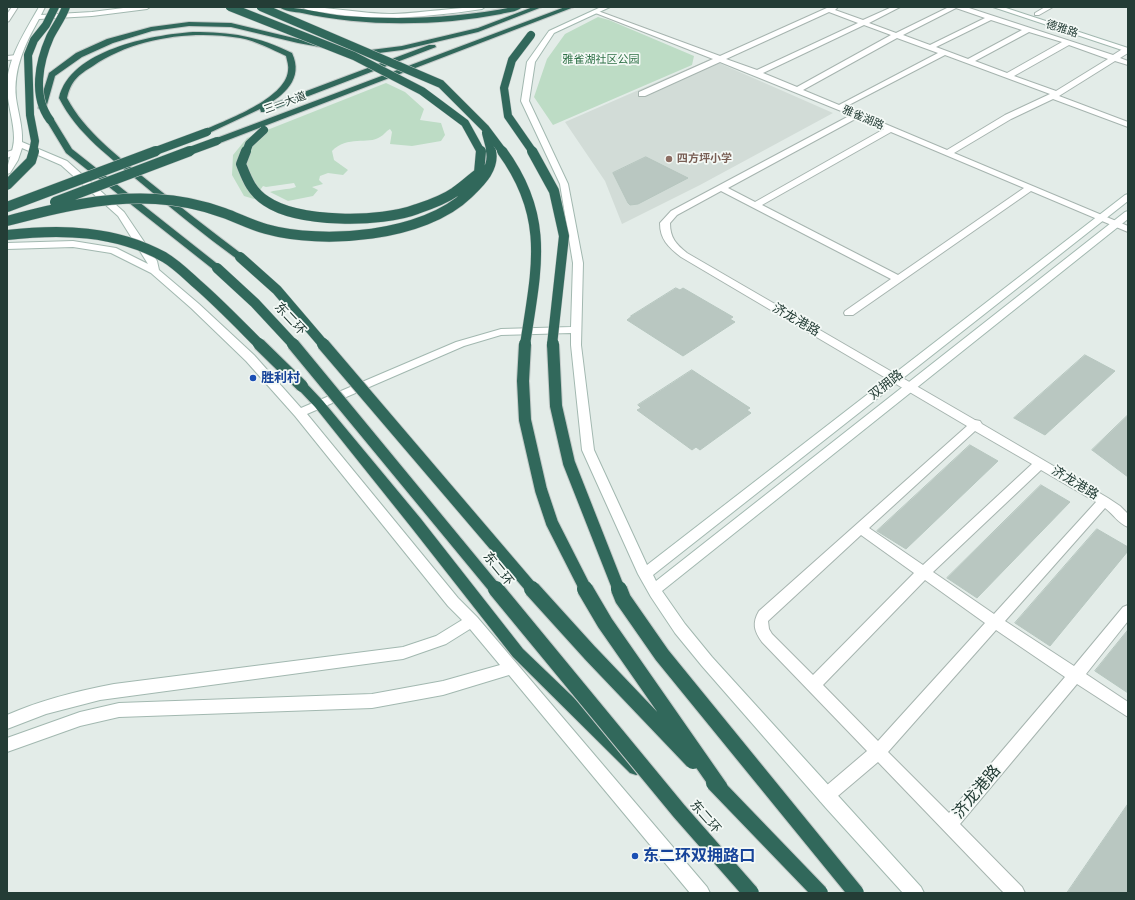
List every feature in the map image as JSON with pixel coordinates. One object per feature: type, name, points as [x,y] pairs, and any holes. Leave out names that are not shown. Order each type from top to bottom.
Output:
[{"type":"highway","points":[[7,185],[31,161],[34,150],[30,115],[28,55],[34,40],[46,25],[55,7]]},
{"type":"highway","points":[[42,108],[40,87],[41,60],[48,42],[61,21],[66,7]]},
{"type":"highway","points":[[230,7],[354,56],[422,91],[465,123],[481,150],[479,173],[454,193],[415,210],[379,217],[336,220],[296,214],[266,201],[249,185],[241,164],[249,144],[264,130],[336,97]]},
{"type":"highway","points":[[262,7],[441,84],[485,128],[512,165],[527,194],[532,211],[536,236],[536,263],[533,300],[525,344],[525,420],[541,490],[552,523],[575,571],[606,623],[720,788]]},
{"type":"highway","points":[[282,7],[337,17],[382,20],[432,20],[481,15],[523,7]]},
{"type":"highway","name":"三一大道","points":[[7,207],[539,7]]},
{"type":"highway","points":[[572,7],[538,21],[531,35],[512,60],[504,88],[508,116],[537,158],[554,191],[564,236],[552,349],[556,406],[569,463],[623,599],[662,655],[856,893]]},
{"type":"highway","name":"三一大道","points":[[7,221],[572,7]]},
{"type":"highway","points":[[42,108],[52,75],[79,55],[110,41],[151,29],[189,24],[231,25],[298,41],[363,53],[402,48],[482,29]]},
{"type":"highway","points":[[207,132],[271,101],[284,90],[293,73],[289,55],[264,42],[225,35],[195,34],[158,38],[122,48],[93,62],[69,81],[63,98],[66,108],[102,147],[201,229],[240,256],[277,290],[512,566],[585,647],[820,893]]},
{"type":"highway","name":"东二环","points":[[42,108],[69,150],[217,268],[255,303],[304,356],[679,811],[751,893]]},
{"type":"highway","points":[[7,221],[59,207],[111,199],[137,198],[183,202],[219,211],[255,226],[300,236],[359,236],[383,232],[437,215],[455,204],[473,190],[487,172],[493,159],[485,128]]},
{"type":"highway","points":[[7,235],[33,231],[60,230],[115,237],[165,258],[182,271],[221,306],[319,404],[416,523],[518,653],[679,811]]},
{"type":"street","points":[[7,20],[15,7]]},
{"type":"street","points":[[7,171],[17,147],[10,110],[11,77],[21,43],[42,7]]},
{"type":"street","points":[[37,17],[92,14],[146,7]]},
{"type":"street","points":[[305,7],[350,14],[397,16],[426,15],[482,7]]},
{"type":"street","points":[[757,73],[897,7]]},
{"type":"street","points":[[797,90],[897,35],[954,7]]},
{"type":"street","points":[[958,7],[1128,63]]},
{"type":"street","name":"德雅路","points":[[996,7],[1128,48]]},
{"type":"street","name":"德雅路","points":[[1015,7],[1128,48]]},
{"type":"street","points":[[1037,14],[1050,7]]},
{"type":"street","points":[[642,94],[832,8],[863,22],[1008,76],[1128,125]]},
{"type":"street","points":[[601,9],[551,32],[531,62],[525,101],[564,184],[578,263],[576,345],[588,450],[645,574],[654,590],[692,645],[826,796],[915,893]]},
{"type":"street","name":"雅雀湖路","points":[[601,9],[1128,229]]},
{"type":"street","points":[[930,48],[990,18]]},
{"type":"street","points":[[968,62],[1028,30]]},
{"type":"street","points":[[1008,76],[1068,42]]},
{"type":"street","points":[[947,153],[1008,117],[1054,95],[1128,48]]},
{"type":"street","points":[[838,108],[944,53]]},
{"type":"street","points":[[7,58],[17,57]]},
{"type":"street","name":"济龙港路","points":[[857,115],[674,214],[666,223],[666,236],[672,246],[684,255],[894,378],[976,424],[1104,501],[1116,509],[1128,522]]},
{"type":"street","points":[[756,205],[890,129]]},
{"type":"street","points":[[7,155],[17,147]]},
{"type":"street","points":[[17,147],[64,163],[121,214],[152,261],[154,271]]},
{"type":"street","points":[[722,188],[898,279]]},
{"type":"street","points":[[849,313],[1030,188]]},
{"type":"street","name":"双拥路","points":[[645,574],[894,378],[1128,197]]},
{"type":"street","name":"双拥路","points":[[654,590],[1128,214]]},
{"type":"street","points":[[7,246],[73,244],[113,250],[154,271],[195,306],[250,358],[299,412],[453,602],[472,621],[701,893]]},
{"type":"street","points":[[299,412],[460,344],[501,332],[576,330]]},
{"type":"street","points":[[976,424],[764,615],[761,620],[761,630],[767,638],[1016,893]]},
{"type":"street","points":[[813,685],[923,573],[1041,463]]},
{"type":"street","points":[[826,796],[878,752],[1104,501]]},
{"type":"street","points":[[860,528],[995,622],[1128,710]]},
{"type":"street","name":"济龙港路","points":[[949,824],[1075,676],[1128,611]]},
{"type":"street","points":[[7,722],[33,710],[76,697],[403,653],[441,640],[472,621]]},
{"type":"street","points":[[7,745],[80,719],[119,710],[372,701],[443,688],[511,668]]},
{"type":"shaded area","name":"四方坪小学","points":[[710,59],[833,113],[700,185],[622,224],[605,181],[565,122]]},
{"type":"green space","name":"雅雀湖社区公园","points":[[598,17],[609,20],[694,56],[692,65],[553,125],[534,97],[547,59],[565,34]]},
{"type":"green space","points":[[386,83],[405,92],[424,109],[420,120],[441,123],[445,135],[441,141],[412,146],[390,144],[392,132],[390,129],[375,139],[344,143],[332,151],[334,160],[348,170],[343,175],[328,173],[320,176],[319,180],[323,184],[312,187],[318,190],[313,196],[288,201],[270,192],[296,187],[294,183],[266,187],[263,186],[254,199],[244,196],[232,175],[233,155],[247,138]]},
{"type":"building","points":[[646,157],[688,178],[638,204],[630,205],[613,173]]},
{"type":"building","points":[[676,288],[680,290],[683,288],[733,317],[730,319],[735,322],[683,356],[627,320]]},
{"type":"building","points":[[1085,355],[1115,371],[1045,435],[1014,418]]},
{"type":"building","points":[[692,370],[750,408],[747,410],[751,413],[700,450],[696,447],[692,450],[637,410],[641,408],[638,405]]},
{"type":"building","points":[[1128,415],[1128,477],[1092,450]]},
{"type":"building","points":[[970,445],[998,461],[906,549],[877,531]]},
{"type":"building","points":[[1041,485],[1070,502],[977,598],[947,578]]},
{"type":"building","points":[[1097,529],[1128,547],[1128,551],[1050,646],[1015,623]]},
{"type":"building","points":[[1128,630],[1128,693],[1095,671]]},
{"type":"building","points":[[1128,804],[1128,893],[1067,893]]},
{"type":"place","name":"四方坪小学","points":[[669,159]]},
{"type":"place","name":"胜利村","points":[[253,378]]},
{"type":"place","name":"东二环双拥路口","points":[[635,856]]}]
